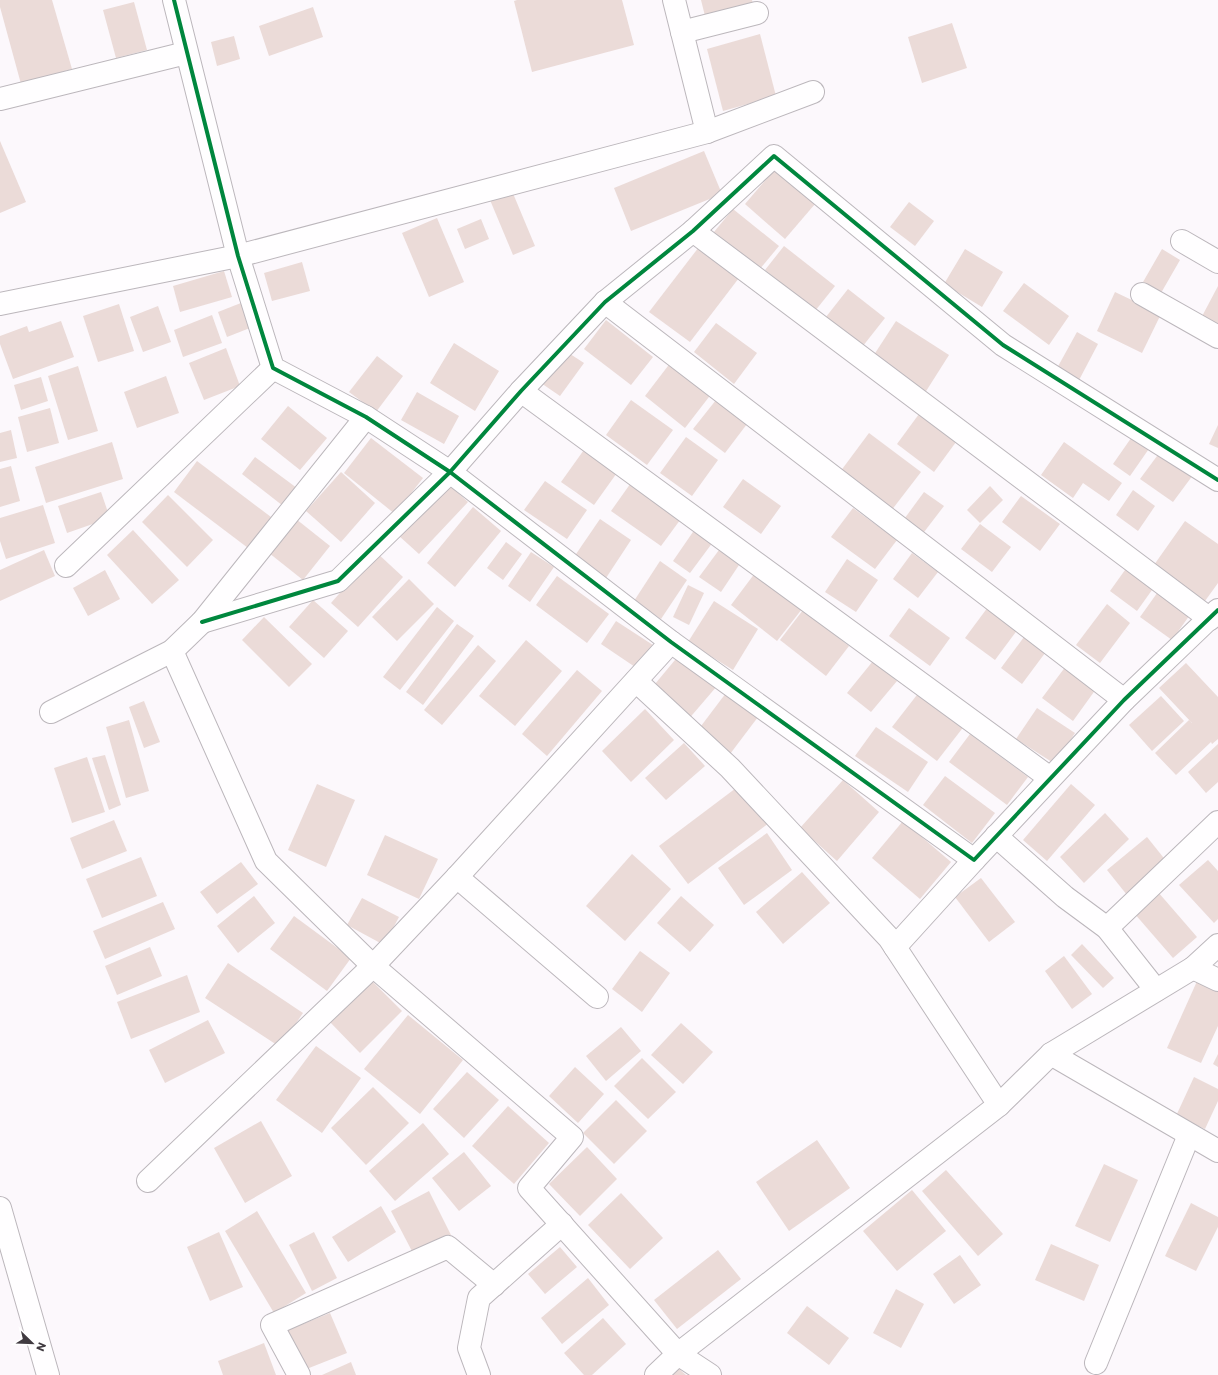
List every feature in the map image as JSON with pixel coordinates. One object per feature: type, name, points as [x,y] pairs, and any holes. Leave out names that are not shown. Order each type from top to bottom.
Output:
[{"type":"street","points":[[174,0],[186,54],[238,256],[273,368],[366,417],[450,472],[670,642],[974,860]]},
{"type":"street","points":[[674,0],[706,132]]},
{"type":"street","points":[[682,32],[757,13]]},
{"type":"street","points":[[0,99],[186,54]]},
{"type":"street","points":[[0,304],[238,256],[706,132],[813,92]]},
{"type":"street","points":[[202,622],[338,581],[450,472],[521,391],[606,302],[693,231],[774,156],[1003,345],[1218,480]]},
{"type":"street","points":[[693,231],[1214,614],[1124,700],[996,836],[895,947]]},
{"type":"street","points":[[1182,241],[1218,262]]},
{"type":"street","points":[[1142,294],[1218,337]]},
{"type":"street","points":[[606,302],[1124,700]]},
{"type":"street","points":[[66,566],[273,368]]},
{"type":"street","points":[[521,391],[1050,778]]},
{"type":"street","points":[[51,712],[172,651],[202,622],[366,417]]},
{"type":"street","points":[[148,1181],[373,966],[457,877],[670,642]]},
{"type":"street","points":[[172,651],[266,861],[373,966],[572,1137],[529,1188],[678,1354],[710,1375]]},
{"type":"street","points":[[636,681],[730,768],[889,938],[999,1105]]},
{"type":"street","points":[[1107,928],[1218,822]]},
{"type":"street","points":[[996,836],[1065,897],[1107,928],[1156,990]]},
{"type":"street","points":[[457,877],[597,997]]},
{"type":"street","points":[[656,1375],[678,1354],[999,1105],[1051,1054],[1193,968],[1218,945]]},
{"type":"street","points":[[1193,968],[1218,980]]},
{"type":"street","points":[[1051,1054],[1218,1151]]},
{"type":"street","points":[[1096,1363],[1189,1135]]},
{"type":"street","points":[[0,1208],[48,1375]]},
{"type":"street","points":[[479,1375],[469,1348],[479,1298],[562,1224]]},
{"type":"street","points":[[299,1375],[272,1325],[448,1247],[494,1285]]},
{"type":"building","points":[[0,0],[52,0],[72,69],[21,84],[0,7]]},
{"type":"building","points":[[622,0],[634,45],[532,72],[514,1]]},
{"type":"building","points":[[701,0],[752,0],[754,7],[706,20]]},
{"type":"building","points":[[134,2],[147,50],[116,58],[103,10]]},
{"type":"building","points":[[313,7],[323,37],[269,56],[259,26]]},
{"type":"building","points":[[952,23],[967,68],[922,83],[908,37]]},
{"type":"building","points":[[760,34],[776,96],[723,111],[707,49]]},
{"type":"building","points":[[234,36],[240,59],[217,66],[211,42]]},
{"type":"building","points":[[0,141],[26,202],[0,213]]},
{"type":"building","points":[[704,151],[722,194],[631,231],[614,188]]},
{"type":"building","points":[[775,169],[815,204],[785,239],[745,204]]},
{"type":"building","points":[[512,191],[535,246],[513,255],[490,200]]},
{"type":"building","points":[[909,202],[934,221],[915,246],[890,227]]},
{"type":"building","points":[[733,209],[779,246],[755,275],[709,238]]},
{"type":"building","points":[[437,218],[464,282],[429,297],[402,233]]},
{"type":"building","points":[[481,219],[489,239],[465,249],[457,229]]},
{"type":"building","points":[[702,243],[742,274],[690,342],[649,312]]},
{"type":"building","points":[[784,246],[835,286],[815,311],[765,270]]},
{"type":"building","points":[[965,249],[1003,272],[982,307],[944,284]]},
{"type":"building","points":[[1162,249],[1180,260],[1161,293],[1143,282]]},
{"type":"building","points":[[302,262],[310,291],[272,301],[264,273]]},
{"type":"building","points":[[224,271],[232,297],[180,312],[173,286]]},
{"type":"building","points":[[1024,283],[1069,316],[1049,345],[1003,311]]},
{"type":"building","points":[[1218,286],[1218,332],[1199,322]]},
{"type":"building","points":[[848,289],[885,318],[859,351],[822,322]]},
{"type":"building","points":[[1115,292],[1161,314],[1142,353],[1097,331]]},
{"type":"building","points":[[246,301],[255,326],[227,337],[218,312]]},
{"type":"building","points":[[119,304],[134,351],[98,362],[83,316]]},
{"type":"building","points":[[158,306],[171,342],[143,352],[130,317]]},
{"type":"building","points":[[212,315],[222,343],[183,357],[174,330]]},
{"type":"building","points":[[606,320],[653,357],[631,385],[584,349]]},
{"type":"building","points":[[61,321],[74,357],[13,379],[0,344],[0,336],[27,326],[29,332]]},
{"type":"building","points":[[896,321],[949,355],[923,396],[870,361]]},
{"type":"building","points":[[716,323],[757,353],[734,384],[694,352]]},
{"type":"building","points":[[1077,332],[1098,344],[1078,382],[1056,370]]},
{"type":"building","points":[[454,343],[499,371],[475,411],[430,383]]},
{"type":"building","points":[[226,348],[240,386],[204,400],[189,363]]},
{"type":"building","points":[[564,350],[584,363],[560,396],[541,383]]},
{"type":"building","points":[[377,356],[403,376],[376,412],[349,392]]},
{"type":"building","points":[[671,362],[712,393],[685,428],[645,396]]},
{"type":"building","points":[[78,366],[98,431],[68,440],[48,376]]},
{"type":"building","points":[[166,376],[179,413],[137,428],[124,392]]},
{"type":"building","points":[[41,377],[48,401],[21,410],[14,385]]},
{"type":"building","points":[[417,392],[459,416],[444,444],[401,420]]},
{"type":"building","points":[[631,400],[673,430],[647,465],[606,435]]},
{"type":"building","points":[[716,400],[747,424],[725,453],[693,429]]},
{"type":"building","points":[[288,406],[327,438],[300,470],[261,439]]},
{"type":"building","points":[[50,408],[59,443],[27,452],[18,417]]},
{"type":"building","points":[[919,414],[956,442],[934,472],[897,444]]},
{"type":"building","points":[[1218,425],[1218,448],[1209,444]]},
{"type":"building","points":[[11,430],[17,458],[0,462],[0,433]]},
{"type":"building","points":[[1136,431],[1153,443],[1130,476],[1113,464]]},
{"type":"building","points":[[869,433],[921,472],[891,511],[840,472]]},
{"type":"building","points":[[686,437],[718,460],[692,496],[660,473]]},
{"type":"building","points":[[371,438],[423,478],[395,514],[344,473]]},
{"type":"building","points":[[112,442],[123,479],[46,503],[35,467]]},
{"type":"building","points":[[1064,442],[1122,483],[1109,501],[1083,483],[1073,498],[1041,475]]},
{"type":"building","points":[[586,447],[619,470],[594,505],[561,482]]},
{"type":"building","points":[[1160,452],[1193,475],[1173,502],[1140,479]]},
{"type":"building","points":[[255,457],[301,491],[287,509],[242,474]]},
{"type":"building","points":[[197,461],[271,517],[248,548],[174,492]]},
{"type":"building","points":[[11,466],[20,501],[0,507],[0,469]]},
{"type":"building","points":[[341,472],[375,503],[341,542],[306,511]]},
{"type":"building","points":[[743,479],[781,506],[761,534],[723,507]]},
{"type":"building","points":[[633,480],[683,516],[661,546],[611,511]]},
{"type":"building","points":[[545,481],[587,510],[567,539],[524,510]]},
{"type":"building","points":[[447,483],[468,502],[419,554],[398,535]]},
{"type":"building","points":[[990,486],[1003,500],[980,523],[967,510]]},
{"type":"building","points":[[1133,490],[1155,506],[1138,531],[1116,515]]},
{"type":"building","points":[[101,492],[110,518],[67,533],[58,506]]},
{"type":"building","points":[[924,492],[944,506],[921,536],[902,522]]},
{"type":"building","points":[[168,495],[213,540],[187,567],[142,522]]},
{"type":"building","points":[[1021,496],[1060,524],[1040,551],[1002,522]]},
{"type":"building","points":[[43,505],[55,543],[6,559],[0,541],[0,518]]},
{"type":"building","points":[[473,507],[501,531],[455,587],[427,563]]},
{"type":"building","points":[[853,508],[897,540],[875,569],[831,537]]},
{"type":"building","points":[[296,519],[330,546],[303,580],[269,553]]},
{"type":"building","points":[[600,519],[631,540],[606,578],[574,557]]},
{"type":"building","points":[[1185,521],[1218,544],[1218,583],[1205,601],[1154,565]]},
{"type":"building","points":[[980,524],[1011,547],[992,572],[961,549]]},
{"type":"building","points":[[695,529],[713,542],[690,573],[673,561]]},
{"type":"building","points":[[133,530],[179,580],[152,604],[107,555]]},
{"type":"building","points":[[506,542],[522,554],[503,580],[487,568]]},
{"type":"building","points":[[44,550],[55,576],[0,601],[0,570]]},
{"type":"building","points":[[719,550],[739,565],[721,592],[699,577]]},
{"type":"building","points":[[376,552],[403,577],[358,627],[331,603]]},
{"type":"building","points":[[531,552],[554,567],[530,602],[508,586]]},
{"type":"building","points":[[912,553],[938,572],[918,598],[893,579]]},
{"type":"building","points":[[847,559],[878,580],[856,612],[825,592]]},
{"type":"building","points":[[660,561],[687,580],[661,619],[634,601]]},
{"type":"building","points":[[1130,563],[1157,583],[1137,611],[1110,591]]},
{"type":"building","points":[[105,570],[120,599],[88,616],[73,588]]},
{"type":"building","points":[[755,573],[802,609],[777,641],[731,605]]},
{"type":"building","points":[[557,576],[609,614],[587,643],[536,605]]},
{"type":"building","points":[[409,579],[434,604],[397,641],[372,617]]},
{"type":"building","points":[[688,585],[704,593],[689,625],[673,617]]},
{"type":"building","points":[[1160,589],[1192,612],[1172,640],[1140,617]]},
{"type":"building","points":[[313,600],[348,631],[324,658],[289,627]]},
{"type":"building","points":[[714,601],[758,629],[733,670],[688,642]]},
{"type":"building","points":[[1107,604],[1130,623],[1100,663],[1076,645]]},
{"type":"building","points":[[437,607],[454,621],[400,690],[383,677]]},
{"type":"building","points":[[988,607],[1018,629],[995,660],[965,638]]},
{"type":"building","points":[[909,608],[950,638],[930,666],[889,636]]},
{"type":"building","points":[[803,610],[849,646],[826,676],[780,640]]},
{"type":"building","points":[[264,617],[312,664],[289,687],[242,640]]},
{"type":"building","points":[[616,621],[656,647],[641,671],[601,644]]},
{"type":"building","points":[[457,624],[474,636],[423,705],[406,692]]},
{"type":"building","points":[[1027,633],[1048,649],[1022,684],[1001,668]]},
{"type":"building","points":[[526,640],[562,671],[515,726],[479,696]]},
{"type":"building","points":[[478,645],[496,661],[442,725],[424,710]]},
{"type":"building","points":[[680,654],[717,686],[687,721],[650,690]]},
{"type":"building","points":[[873,661],[897,681],[871,712],[847,693]]},
{"type":"building","points":[[1186,663],[1218,697],[1218,739],[1212,744],[1211,742],[1176,775],[1155,753],[1189,720],[1192,723],[1159,688]]},
{"type":"building","points":[[1066,666],[1096,689],[1073,721],[1042,698]]},
{"type":"building","points":[[577,670],[602,691],[547,756],[522,734]]},
{"type":"building","points":[[920,691],[965,725],[937,761],[892,727]]},
{"type":"building","points":[[726,693],[758,717],[727,758],[695,734]]},
{"type":"building","points":[[1161,696],[1184,721],[1152,751],[1129,725]]},
{"type":"building","points":[[144,701],[160,742],[144,748],[129,707]]},
{"type":"building","points":[[1037,708],[1075,733],[1055,764],[1016,739]]},
{"type":"building","points":[[645,709],[674,740],[631,782],[602,751]]},
{"type":"building","points":[[129,720],[149,791],[126,798],[106,727]]},
{"type":"building","points":[[876,727],[928,762],[908,792],[855,756]]},
{"type":"building","points":[[970,734],[1028,777],[1007,805],[949,762]]},
{"type":"building","points":[[684,743],[705,766],[666,800],[645,778]]},
{"type":"building","points":[[1218,744],[1218,782],[1206,793],[1188,772]]},
{"type":"building","points":[[105,755],[121,805],[109,810],[92,758]]},
{"type":"building","points":[[87,757],[105,812],[72,823],[54,768]]},
{"type":"building","points":[[945,776],[995,813],[972,843],[923,805]]},
{"type":"building","points":[[843,780],[879,812],[837,861],[800,828]]},
{"type":"building","points":[[317,784],[355,800],[326,867],[288,850]]},
{"type":"building","points":[[1071,784],[1095,805],[1047,861],[1023,840]]},
{"type":"building","points":[[740,785],[769,823],[688,884],[659,846]]},
{"type":"building","points":[[1105,813],[1129,839],[1084,883],[1060,857]]},
{"type":"building","points":[[114,820],[127,851],[82,869],[70,838]]},
{"type":"building","points":[[903,821],[951,862],[920,899],[872,858]]},
{"type":"building","points":[[767,833],[792,870],[744,905],[718,868]]},
{"type":"building","points":[[385,835],[438,859],[419,899],[367,875]]},
{"type":"building","points":[[1147,837],[1167,862],[1127,895],[1107,870]]},
{"type":"building","points":[[632,854],[671,889],[625,941],[586,906]]},
{"type":"building","points":[[141,857],[157,896],[102,918],[86,879]]},
{"type":"building","points":[[1208,860],[1218,871],[1218,919],[1214,923],[1179,885]]},
{"type":"building","points":[[241,862],[258,884],[217,914],[200,892]]},
{"type":"building","points":[[802,872],[830,903],[783,944],[756,912]]},
{"type":"building","points":[[981,878],[1015,922],[989,942],[955,897]]},
{"type":"building","points":[[1158,892],[1197,937],[1173,958],[1134,913]]},
{"type":"building","points":[[254,896],[275,923],[238,953],[217,926]]},
{"type":"building","points":[[681,896],[714,925],[690,952],[657,923]]},
{"type":"building","points":[[362,898],[399,917],[384,945],[347,925]]},
{"type":"building","points":[[163,902],[175,929],[105,959],[93,931]]},
{"type":"building","points":[[294,916],[351,958],[327,991],[270,949]]},
{"type":"building","points":[[1082,944],[1114,978],[1103,988],[1071,955]]},
{"type":"building","points":[[150,947],[162,976],[117,995],[105,966]]},
{"type":"building","points":[[640,951],[670,973],[642,1012],[612,989]]},
{"type":"building","points":[[1064,956],[1092,994],[1072,1009],[1045,971]]},
{"type":"building","points":[[228,963],[303,1013],[280,1047],[205,998]]},
{"type":"building","points":[[187,975],[200,1012],[131,1039],[117,1002]]},
{"type":"building","points":[[369,978],[402,1011],[360,1053],[328,1020]]},
{"type":"building","points":[[1198,979],[1218,989],[1218,1026],[1201,1063],[1167,1048]]},
{"type":"building","points":[[408,1015],[463,1060],[420,1114],[364,1069]]},
{"type":"building","points":[[208,1020],[225,1053],[165,1083],[149,1050]]},
{"type":"building","points":[[681,1023],[713,1052],[683,1084],[651,1055]]},
{"type":"building","points":[[621,1027],[641,1051],[606,1081],[586,1056]]},
{"type":"building","points":[[316,1046],[361,1078],[322,1133],[276,1100]]},
{"type":"building","points":[[1218,1054],[1218,1067],[1213,1064]]},
{"type":"building","points":[[642,1058],[676,1092],[648,1119],[614,1086]]},
{"type":"building","points":[[575,1067],[604,1094],[578,1123],[549,1096]]},
{"type":"building","points":[[467,1072],[499,1100],[464,1138],[433,1109]]},
{"type":"building","points":[[1194,1077],[1218,1089],[1218,1101],[1205,1129],[1176,1116]]},
{"type":"building","points":[[373,1087],[409,1123],[366,1165],[331,1128]]},
{"type":"building","points":[[616,1100],[647,1131],[614,1164],[583,1133]]},
{"type":"building","points":[[508,1106],[549,1143],[514,1184],[472,1146]]},
{"type":"building","points":[[261,1121],[292,1176],[245,1203],[214,1148]]},
{"type":"building","points":[[423,1123],[449,1154],[395,1201],[369,1171]]},
{"type":"building","points":[[817,1140],[850,1188],[789,1231],[756,1182]]},
{"type":"building","points":[[587,1147],[617,1179],[580,1216],[549,1184]]},
{"type":"building","points":[[464,1152],[491,1186],[459,1211],[432,1178]]},
{"type":"building","points":[[1104,1164],[1138,1180],[1110,1242],[1075,1226]]},
{"type":"building","points":[[946,1170],[1003,1234],[978,1256],[922,1191]]},
{"type":"building","points":[[912,1190],[946,1231],[897,1271],[863,1231]]},
{"type":"building","points":[[429,1191],[451,1235],[414,1255],[391,1211]]},
{"type":"building","points":[[621,1193],[663,1238],[630,1269],[588,1225]]},
{"type":"building","points":[[1191,1203],[1218,1217],[1218,1227],[1196,1271],[1165,1256]]},
{"type":"building","points":[[381,1206],[396,1232],[348,1262],[332,1237]]},
{"type":"building","points":[[257,1211],[306,1293],[274,1313],[225,1231]]},
{"type":"building","points":[[219,1232],[243,1287],[210,1301],[187,1247]]},
{"type":"building","points":[[314,1232],[337,1278],[312,1291],[289,1245]]},
{"type":"building","points":[[1051,1244],[1099,1265],[1084,1301],[1035,1280]]},
{"type":"building","points":[[560,1247],[577,1267],[545,1294],[528,1274]]},
{"type":"building","points":[[718,1250],[741,1279],[677,1329],[654,1300]]},
{"type":"building","points":[[960,1255],[981,1285],[954,1304],[933,1274]]},
{"type":"building","points":[[588,1278],[609,1305],[562,1344],[541,1318]]},
{"type":"building","points":[[896,1289],[924,1304],[901,1348],[873,1333]]},
{"type":"building","points":[[807,1306],[849,1338],[829,1365],[787,1333]]},
{"type":"building","points":[[330,1313],[347,1353],[304,1370],[288,1330]]},
{"type":"building","points":[[603,1318],[626,1344],[592,1375],[584,1375],[564,1353]]},
{"type":"building","points":[[264,1343],[276,1375],[223,1375],[218,1361]]},
{"type":"building","points":[[351,1362],[356,1375],[322,1375]]},
{"type":"building","points":[[678,1368],[686,1375],[673,1375]]},
{"type":"cycle path","points":[[174,0],[238,256],[273,368],[366,417],[450,472],[671,642],[974,860],[1124,700],[1218,610]]},
{"type":"cycle path","points":[[202,622],[338,581],[450,472],[521,391],[605,302],[693,231],[774,156],[1003,345],[1218,480]]}]
